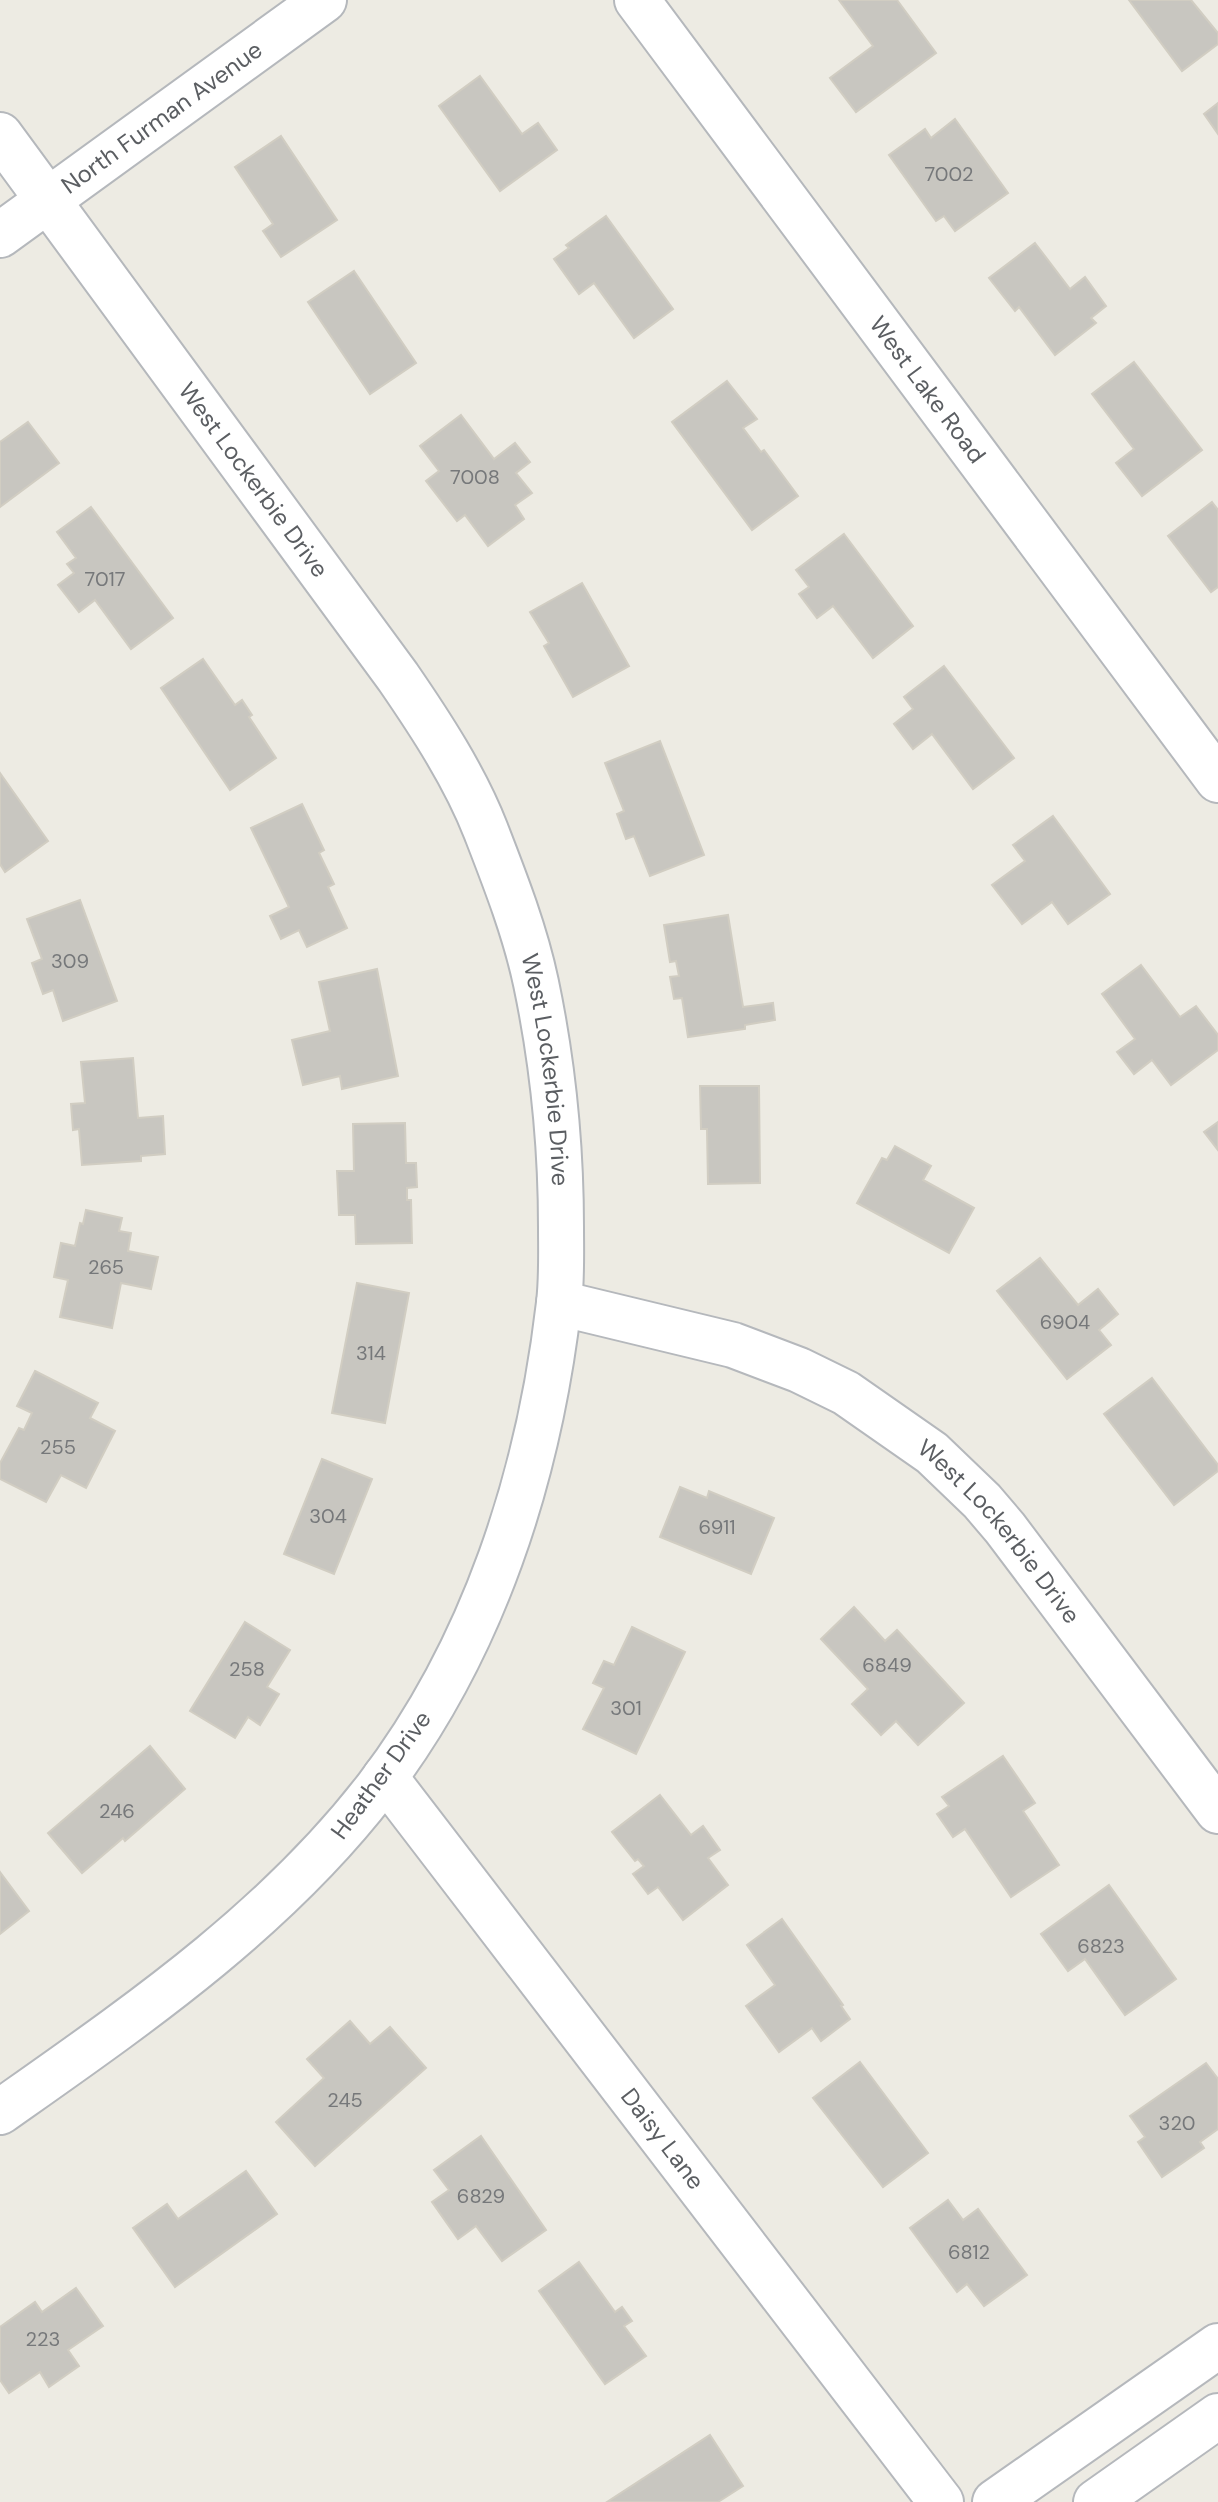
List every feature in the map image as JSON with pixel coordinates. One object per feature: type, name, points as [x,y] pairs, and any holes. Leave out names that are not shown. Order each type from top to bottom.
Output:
[{"type":"street","name":"North Furman Avenue","points":[[0,235],[324,0]]},
{"type":"street","name":"West Lake Road","points":[[637,0],[1218,780]]},
{"type":"street","name":"West Lockerbie Drive","points":[[0,135],[408,692],[464,783],[487,832],[512,899],[532,970],[550,1054],[560,1143],[559,1303],[699,1335],[799,1370],[876,1411],[932,1453],[1005,1528],[1218,1811]]},
{"type":"street","name":"Heather Drive","points":[[0,2112],[152,2004],[236,1936],[328,1848],[385,1777],[452,1669],[503,1556],[540,1425],[559,1303]]},
{"type":"street","name":"Daisy Lane","points":[[385,1777],[941,2502]]},
{"type":"street","points":[[995,2502],[1218,2346]]},
{"type":"street","points":[[1096,2502],[1218,2416]]},
{"type":"building","points":[[839,0],[897,0],[936,53],[856,112],[830,78],[873,46]]},
{"type":"building","points":[[1129,0],[1191,0],[1218,33],[1218,44],[1182,71]]},
{"type":"building","points":[[480,76],[522,134],[538,123],[557,150],[500,191],[439,106]]},
{"type":"building","points":[[1218,103],[1218,134],[1204,114]]},
{"type":"building","points":[[955,119],[1008,193],[955,231],[944,216],[936,221],[889,155],[925,129],[931,138]]},
{"type":"building","points":[[281,136],[337,220],[281,257],[263,231],[273,224],[235,167]]},
{"type":"building","points":[[606,216],[673,309],[634,338],[594,283],[579,294],[554,259],[569,248],[566,245]]},
{"type":"building","points":[[1035,243],[1070,289],[1085,277],[1106,306],[1091,318],[1096,323],[1055,355],[1019,307],[1015,311],[989,278]]},
{"type":"building","points":[[354,271],[416,363],[370,394],[308,302]]},
{"type":"building","points":[[1134,362],[1202,450],[1142,496],[1116,463],[1134,449],[1092,394]]},
{"type":"building","points":[[727,381],[757,419],[743,428],[761,452],[764,450],[798,496],[752,530],[672,422]]},
{"type":"building","points":[[461,415],[494,459],[515,443],[530,462],[516,473],[532,493],[515,505],[524,519],[488,546],[465,515],[457,521],[426,481],[439,471],[420,446]]},
{"type":"building","points":[[28,422],[59,463],[0,507],[0,442]]},
{"type":"building","points":[[1212,502],[1218,510],[1218,587],[1211,592],[1168,536]]},
{"type":"building","points":[[91,507],[173,618],[131,649],[95,600],[79,612],[58,585],[74,573],[67,564],[76,558],[57,532]]},
{"type":"building","points":[[844,534],[913,626],[873,658],[833,606],[817,618],[799,594],[809,587],[796,570]]},
{"type":"building","points":[[582,583],[629,666],[573,697],[544,646],[549,643],[530,612]]},
{"type":"building","points":[[203,659],[235,705],[242,700],[252,715],[249,717],[276,758],[230,790],[161,688]]},
{"type":"building","points":[[944,666],[1014,758],[973,789],[932,734],[913,749],[894,724],[913,709],[904,697]]},
{"type":"building","points":[[660,741],[704,855],[650,876],[634,836],[626,839],[617,814],[624,811],[605,763]]},
{"type":"building","points":[[0,773],[48,841],[5,872],[0,864]]},
{"type":"building","points":[[302,804],[324,850],[319,853],[334,884],[328,887],[347,928],[307,947],[299,930],[281,939],[270,916],[289,907],[251,828]]},
{"type":"building","points":[[1053,816],[1110,894],[1068,924],[1052,902],[1022,924],[992,885],[1025,861],[1013,845]]},
{"type":"building","points":[[80,900],[117,1001],[63,1021],[53,990],[43,994],[32,963],[42,959],[27,919]]},
{"type":"building","points":[[728,915],[743,1007],[773,1003],[775,1020],[745,1025],[745,1029],[688,1037],[682,998],[674,999],[670,977],[679,976],[676,961],[670,962],[664,925]]},
{"type":"building","points":[[1141,965],[1180,1017],[1196,1006],[1218,1035],[1218,1050],[1171,1085],[1152,1060],[1134,1074],[1117,1052],[1135,1039],[1102,994]]},
{"type":"building","points":[[377,969],[398,1076],[342,1089],[340,1076],[303,1085],[292,1040],[330,1031],[319,982]]},
{"type":"building","points":[[133,1058],[138,1118],[163,1116],[165,1154],[141,1156],[141,1161],[82,1165],[79,1129],[73,1130],[71,1104],[85,1103],[81,1062]]},
{"type":"building","points":[[700,1086],[759,1086],[760,1183],[708,1184],[707,1129],[701,1129]]},
{"type":"building","points":[[1218,1122],[1218,1150],[1204,1132]]},
{"type":"building","points":[[405,1123],[406,1163],[416,1163],[417,1187],[407,1188],[407,1200],[411,1200],[412,1243],[356,1244],[355,1215],[339,1215],[337,1171],[354,1171],[353,1124]]},
{"type":"building","points":[[895,1146],[931,1166],[923,1180],[974,1208],[949,1253],[857,1203],[882,1158],[887,1160]]},
{"type":"building","points":[[86,1210],[122,1218],[119,1231],[131,1233],[128,1251],[158,1257],[151,1289],[121,1283],[112,1328],[60,1317],[68,1280],[54,1277],[61,1243],[75,1246]]},
{"type":"building","points":[[1040,1258],[1078,1305],[1098,1289],[1118,1314],[1099,1330],[1111,1345],[1067,1379],[997,1291]]},
{"type":"building","points":[[357,1283],[409,1293],[385,1423],[332,1413]]},
{"type":"building","points":[[35,1371],[98,1403],[90,1418],[115,1431],[86,1488],[61,1475],[46,1502],[0,1479],[0,1463],[19,1428],[24,1430],[32,1413],[17,1406]]},
{"type":"building","points":[[1152,1378],[1218,1465],[1218,1471],[1174,1505],[1104,1414]]},
{"type":"building","points":[[322,1459],[372,1479],[334,1574],[284,1554]]},
{"type":"building","points":[[680,1487],[707,1498],[709,1491],[774,1518],[751,1574],[660,1537]]},
{"type":"building","points":[[854,1607],[885,1641],[897,1630],[964,1703],[918,1745],[896,1721],[881,1735],[852,1704],[868,1689],[821,1639]]},
{"type":"building","points":[[245,1622],[290,1650],[267,1687],[279,1694],[260,1725],[248,1717],[235,1738],[190,1711]]},
{"type":"building","points":[[632,1627],[685,1652],[636,1754],[583,1729],[604,1688],[593,1683],[604,1661],[614,1665]]},
{"type":"building","points":[[150,1746],[185,1789],[82,1873],[48,1833]]},
{"type":"building","points":[[1003,1756],[1035,1803],[1023,1811],[1059,1865],[1011,1897],[965,1829],[953,1837],[937,1814],[949,1806],[942,1797]]},
{"type":"building","points":[[660,1795],[691,1835],[703,1826],[720,1850],[708,1858],[728,1885],[683,1920],[658,1887],[648,1894],[633,1874],[644,1866],[638,1859],[635,1861],[612,1832]]},
{"type":"building","points":[[0,1872],[29,1911],[0,1934]]},
{"type":"building","points":[[1109,1885],[1176,1979],[1125,2015],[1085,1959],[1068,1971],[1041,1934]]},
{"type":"building","points":[[782,1919],[850,2019],[821,2041],[812,2028],[779,2052],[746,2006],[775,1985],[747,1945]]},
{"type":"building","points":[[350,2021],[370,2044],[390,2027],[426,2068],[315,2166],[276,2122],[324,2078],[307,2059]]},
{"type":"building","points":[[860,2062],[928,2153],[883,2187],[813,2098]]},
{"type":"building","points":[[1206,2063],[1218,2079],[1218,2129],[1200,2142],[1204,2148],[1162,2177],[1138,2142],[1145,2137],[1130,2116]]},
{"type":"building","points":[[481,2136],[546,2230],[502,2261],[476,2226],[458,2239],[432,2202],[449,2190],[434,2170]]},
{"type":"building","points":[[246,2171],[277,2214],[175,2287],[133,2228],[167,2204],[178,2219]]},
{"type":"building","points":[[948,2200],[963,2220],[978,2209],[1027,2275],[984,2306],[967,2284],[957,2292],[910,2228]]},
{"type":"building","points":[[579,2262],[615,2312],[622,2307],[632,2321],[624,2326],[646,2356],[605,2384],[539,2291]]},
{"type":"building","points":[[76,2288],[103,2326],[68,2350],[79,2366],[49,2387],[40,2372],[9,2393],[0,2380],[0,2327],[35,2302],[42,2312]]},
{"type":"building","points":[[710,2435],[743,2486],[718,2502],[607,2502]]}]
